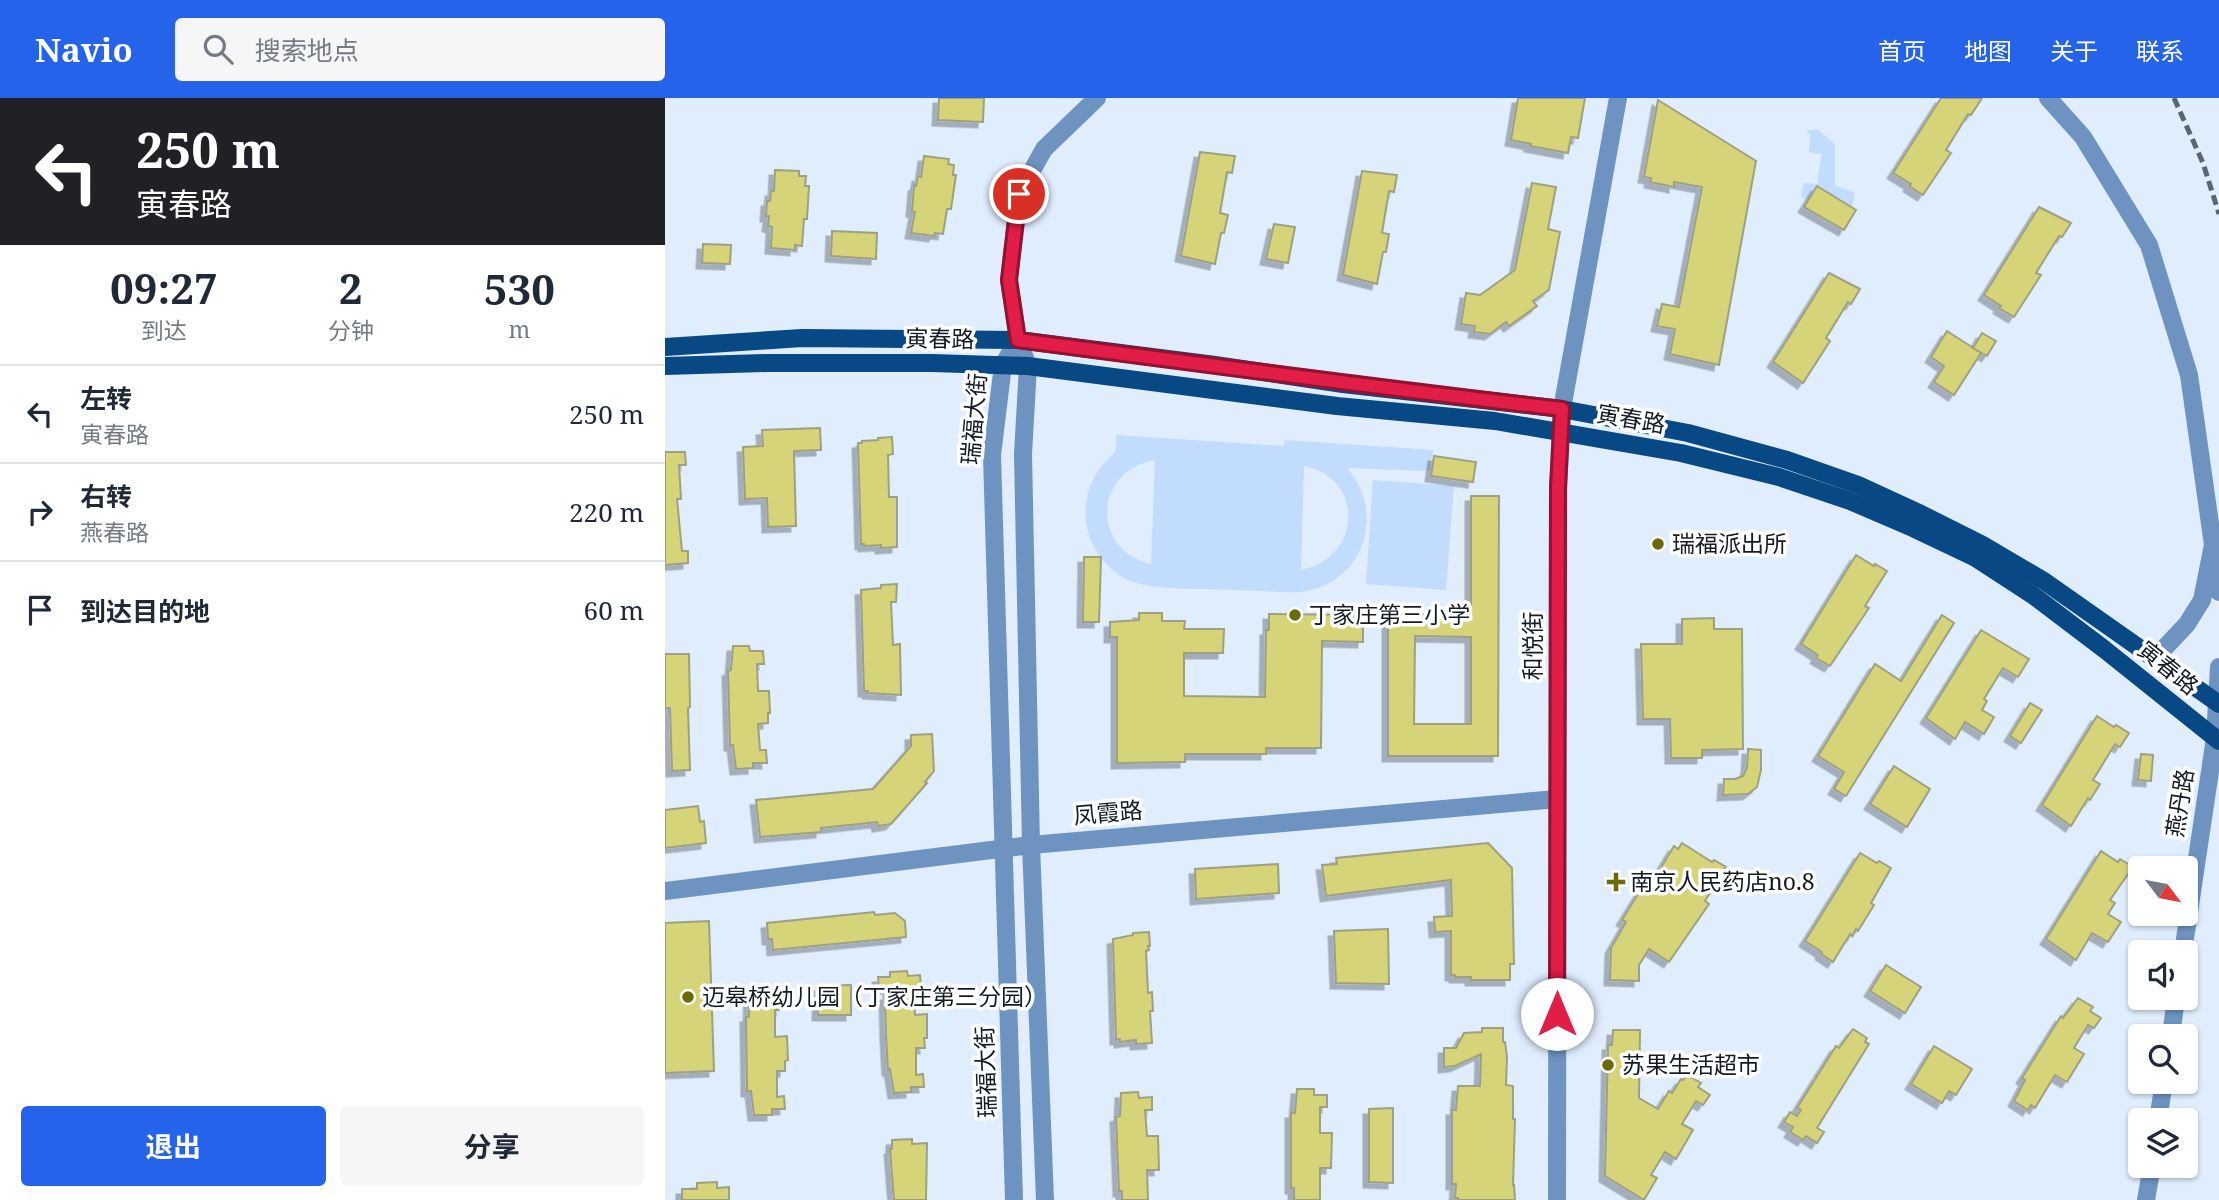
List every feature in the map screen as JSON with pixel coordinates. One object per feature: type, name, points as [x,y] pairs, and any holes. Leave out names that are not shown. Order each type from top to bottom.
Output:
[{"type":"main road","name":"寅春路","points":[[665,347],[802,338],[1018,340],[1343,384],[1562,409],[1688,433],[1787,460],[1858,485],[1981,544],[2044,581],[2218,703]]},
{"type":"main road","name":"寅春路","points":[[665,366],[780,363],[1028,366],[1337,406],[1495,421],[1681,453],[1779,477],[1850,501],[1974,557],[2034,596],[2217,739]]},
{"type":"street","points":[[1045,1200],[1031,845],[1023,454],[1028,366],[1018,340],[1009,280],[1019,194],[1044,149],[1097,98]]},
{"type":"street","name":"和悦街","points":[[1557,1200],[1558,488],[1562,409],[1618,98]]},
{"type":"street","points":[[2048,98],[2083,136],[2149,245],[2189,375],[2219,592]]},
{"type":"street","name":"瑞福大街","points":[[1014,1200],[992,455],[1003,365],[1018,340]]},
{"type":"street","points":[[2155,658],[2187,624],[2202,600],[2213,545]]},
{"type":"street","name":"燕丹路","points":[[2185,940],[2217,739],[2219,667]]},
{"type":"street","name":"凤霞路","points":[[665,891],[1031,845],[1557,799]]},
{"type":"street","points":[[2147,1200],[2150,1178]]},
{"type":"shaded area","points":[[1817,129],[1835,144],[1835,185],[1855,193],[1852,207],[1817,187],[1809,200],[1801,197],[1804,183],[1817,184],[1822,154],[1809,152],[1810,136],[1807,131]]},
{"type":"shaded area","points":[[1116,435],[1284,446],[1285,440],[1433,450],[1430,471],[1347,468],[1364,499],[1366,532],[1352,563],[1341,575],[1325,585],[1299,592],[1178,588],[1148,586],[1124,578],[1103,561],[1090,538],[1086,521],[1088,495],[1098,471],[1115,451]],"holes":[[[1155,460],[1151,564],[1150,564],[1130,555],[1117,543],[1109,527],[1107,510],[1111,494],[1120,479],[1135,467]],[[1304,466],[1324,473],[1338,486],[1346,501],[1348,518],[1345,535],[1335,551],[1321,563],[1301,570]]]},
{"type":"shaded area","points":[[1373,480],[1454,486],[1446,590],[1366,584]]},
{"type":"building","points":[[939,98],[984,98],[983,122],[938,120]]},
{"type":"building","points":[[1518,98],[1585,98],[1578,138],[1571,137],[1568,153],[1511,140]]},
{"type":"building","points":[[1941,98],[1982,98],[1971,115],[1968,114],[1946,150],[1951,153],[1923,195],[1893,173]]},
{"type":"building","points":[[1658,100],[1756,161],[1719,365],[1670,354],[1675,329],[1657,326],[1662,304],[1679,307],[1702,187],[1674,182],[1674,187],[1650,182],[1651,178],[1644,177]]},
{"type":"building","points":[[1200,152],[1235,156],[1232,173],[1227,172],[1220,213],[1228,215],[1224,233],[1221,233],[1215,264],[1181,256]]},
{"type":"building","points":[[924,156],[949,159],[948,164],[954,165],[953,175],[956,175],[951,209],[947,209],[943,234],[935,233],[934,236],[911,233],[915,212],[912,211],[914,186],[918,176],[921,177]]},
{"type":"building","points":[[775,170],[799,171],[799,176],[806,176],[805,186],[809,186],[802,246],[795,245],[795,250],[771,248],[772,227],[768,226],[769,216],[766,216],[767,201],[770,201],[771,191],[774,191]]},
{"type":"building","points":[[1362,171],[1397,175],[1394,192],[1389,191],[1382,233],[1389,234],[1377,284],[1343,275]]},
{"type":"building","points":[[1532,183],[1556,187],[1548,229],[1560,232],[1549,290],[1533,301],[1537,306],[1509,326],[1506,322],[1490,334],[1474,332],[1475,326],[1461,324],[1466,293],[1480,295],[1515,270]]},
{"type":"building","points":[[1817,186],[1856,210],[1844,230],[1804,207]]},
{"type":"building","points":[[2039,207],[2071,223],[2062,237],[2059,236],[2036,273],[2041,275],[2014,317],[1984,295]]},
{"type":"building","points":[[1274,224],[1295,227],[1288,263],[1266,259]]},
{"type":"building","points":[[832,231],[877,233],[876,259],[831,256]]},
{"type":"building","points":[[703,244],[731,245],[730,264],[702,263]]},
{"type":"building","points":[[1829,273],[1860,289],[1851,304],[1848,302],[1826,338],[1830,341],[1803,383],[1773,362]]},
{"type":"building","points":[[1947,331],[1981,353],[1954,395],[1934,382],[1944,366],[1931,357]]},
{"type":"building","points":[[1982,333],[1996,341],[1987,356],[1973,348]]},
{"type":"building","points":[[820,428],[821,450],[794,451],[796,526],[768,527],[767,498],[745,499],[743,447],[763,446],[762,430]]},
{"type":"building","points":[[892,437],[893,454],[888,455],[889,497],[897,497],[897,547],[864,546],[861,544],[858,443]]},
{"type":"building","points":[[665,452],[685,452],[686,465],[679,465],[681,499],[677,499],[682,551],[688,551],[688,563],[665,565]]},
{"type":"building","points":[[1434,456],[1476,462],[1473,482],[1431,476]]},
{"type":"building","points":[[1471,496],[1499,496],[1498,756],[1388,756],[1388,614],[1471,615]],"holes":[[[1415,636],[1471,637],[1471,724],[1414,724]]]},
{"type":"building","points":[[1856,555],[1887,571],[1865,606],[1869,608],[1830,666],[1801,644]]},
{"type":"building","points":[[1084,557],[1101,557],[1099,622],[1083,622]]},
{"type":"building","points":[[897,584],[896,602],[891,602],[893,645],[900,644],[901,695],[868,693],[864,691],[861,590]]},
{"type":"building","points":[[1139,613],[1162,613],[1162,621],[1185,621],[1184,629],[1224,629],[1223,653],[1184,653],[1184,696],[1265,697],[1266,630],[1269,630],[1269,614],[1363,615],[1363,642],[1322,641],[1321,748],[1266,748],[1266,754],[1185,754],[1185,762],[1117,763],[1117,637],[1110,637],[1110,622],[1139,620]]},
{"type":"building","points":[[1942,615],[1954,623],[1846,796],[1834,789],[1844,772],[1818,756],[1875,664],[1901,681]]},
{"type":"building","points":[[1714,618],[1714,629],[1742,629],[1743,749],[1702,750],[1702,758],[1671,758],[1670,719],[1643,719],[1641,644],[1682,644],[1682,619]]},
{"type":"building","points":[[1981,630],[2029,659],[2018,677],[2003,668],[1984,699],[1987,701],[1982,710],[1994,717],[1984,734],[1965,722],[1955,739],[1926,718]]},
{"type":"building","points":[[733,646],[749,646],[750,651],[763,651],[764,664],[757,664],[758,691],[769,691],[770,713],[768,723],[758,724],[760,750],[766,750],[767,763],[753,763],[753,768],[736,769],[733,745],[730,745],[728,671],[731,670]]},
{"type":"building","points":[[665,654],[689,654],[690,770],[672,771],[670,708],[665,708]]},
{"type":"building","points":[[2030,703],[2042,710],[2021,743],[2010,736]]},
{"type":"building","points":[[2097,716],[2129,733],[2120,747],[2115,744],[2093,780],[2100,784],[2071,826],[2042,805]]},
{"type":"building","points":[[932,734],[934,771],[925,782],[927,783],[891,824],[878,826],[877,822],[821,828],[821,832],[760,837],[756,800],[873,789],[911,746],[911,735]]},
{"type":"building","points":[[1748,749],[1761,750],[1761,770],[1757,787],[1748,794],[1723,795],[1724,779],[1743,776],[1747,768]]},
{"type":"building","points":[[2141,754],[2153,755],[2151,781],[2138,780]]},
{"type":"building","points":[[1894,766],[1930,789],[1907,827],[1870,804]]},
{"type":"building","points":[[698,806],[700,822],[704,821],[706,843],[665,848],[665,810]]},
{"type":"building","points":[[1488,843],[1512,868],[1514,964],[1510,964],[1510,980],[1471,980],[1471,977],[1451,975],[1451,931],[1435,932],[1434,917],[1452,916],[1451,880],[1326,896],[1322,865],[1337,864],[1336,858]]},
{"type":"building","points":[[1682,843],[1712,862],[1714,860],[1726,867],[1705,901],[1709,904],[1669,962],[1649,949],[1639,965],[1639,981],[1610,980],[1611,948],[1626,922],[1622,920],[1646,881],[1651,884],[1674,846],[1678,849]]},
{"type":"building","points":[[2101,851],[2118,862],[2120,859],[2128,864],[2128,874],[2110,900],[2115,903],[2108,914],[2121,922],[2108,942],[2092,933],[2076,960],[2046,939]]},
{"type":"building","points":[[1860,853],[1891,868],[1871,903],[1874,905],[1858,931],[1856,929],[1852,936],[1850,934],[1833,962],[1805,941]]},
{"type":"building","points":[[1278,864],[1279,893],[1196,899],[1195,869]]},
{"type":"building","points":[[874,912],[875,915],[895,913],[905,921],[906,937],[773,950],[772,939],[768,939],[767,923]]},
{"type":"building","name":"迈皋桥幼儿园（丁家庄第三分园）","points":[[709,921],[714,1071],[665,1073],[665,923]]},
{"type":"building","points":[[1388,929],[1389,984],[1336,983],[1334,931]]},
{"type":"building","points":[[1149,932],[1150,946],[1146,951],[1148,993],[1152,992],[1152,1043],[1136,1044],[1136,1040],[1120,1042],[1120,1039],[1116,1039],[1113,939]]},
{"type":"building","points":[[1886,965],[1921,987],[1905,1013],[1870,991]]},
{"type":"building","points":[[907,971],[908,976],[920,975],[921,988],[914,988],[915,1015],[927,1014],[925,1048],[916,1048],[916,1075],[923,1074],[924,1087],[911,1087],[911,1092],[894,1093],[890,1069],[888,1070],[886,1036],[885,995],[889,995],[889,988],[879,989],[878,977],[890,977],[890,972]]},
{"type":"building","points":[[851,985],[851,1015],[818,1015],[819,986]]},
{"type":"building","points":[[750,992],[767,992],[768,997],[781,997],[781,1010],[775,1010],[775,1037],[787,1036],[788,1060],[785,1061],[785,1071],[777,1071],[777,1097],[784,1096],[785,1109],[772,1109],[772,1115],[754,1115],[751,1091],[747,1091],[746,1017],[749,1017]]},
{"type":"building","points":[[2078,998],[2093,1007],[2090,1011],[2101,1018],[2094,1028],[2088,1025],[2074,1048],[2084,1054],[2067,1082],[2055,1075],[2035,1108],[2031,1105],[2028,1110],[2014,1101],[2025,1080],[2022,1078],[2061,1016],[2063,1018]]},
{"type":"building","points":[[1482,1028],[1503,1028],[1507,1057],[1506,1085],[1513,1086],[1515,1200],[1458,1200],[1455,1198],[1456,1184],[1452,1184],[1452,1110],[1456,1110],[1458,1086],[1480,1086],[1481,1054],[1455,1066],[1444,1067],[1444,1048],[1456,1048],[1464,1033],[1482,1032]]},
{"type":"building","points":[[1853,1029],[1867,1038],[1865,1042],[1869,1044],[1817,1128],[1824,1132],[1817,1143],[1806,1136],[1803,1140],[1790,1132],[1793,1127],[1784,1122],[1790,1112],[1797,1116],[1801,1110],[1797,1108],[1836,1046],[1839,1048]]},
{"type":"building","points":[[1613,1030],[1640,1030],[1639,1098],[1658,1109],[1669,1091],[1672,1093],[1687,1075],[1701,1083],[1698,1087],[1710,1095],[1703,1105],[1696,1101],[1682,1124],[1693,1130],[1676,1159],[1665,1152],[1651,1175],[1657,1178],[1644,1200],[1605,1176],[1608,1045],[1612,1045]]},
{"type":"building","points":[[1934,1046],[1972,1069],[1956,1095],[1949,1091],[1942,1103],[1911,1084]]},
{"type":"building","points":[[1297,1089],[1314,1089],[1314,1095],[1327,1095],[1327,1107],[1320,1107],[1320,1133],[1332,1133],[1331,1168],[1320,1168],[1320,1200],[1294,1200],[1294,1188],[1291,1188],[1291,1113],[1295,1113]]},
{"type":"building","points":[[1138,1092],[1139,1098],[1152,1097],[1152,1110],[1145,1110],[1147,1136],[1158,1136],[1159,1170],[1147,1170],[1148,1200],[1122,1200],[1122,1191],[1119,1191],[1116,1117],[1120,1116],[1121,1093]]},
{"type":"building","points":[[1393,1108],[1393,1183],[1369,1182],[1369,1109]]},
{"type":"building","points":[[912,1139],[912,1144],[927,1143],[926,1200],[894,1200],[890,1149],[892,1140]]},
{"type":"building","points":[[717,1182],[717,1188],[729,1187],[729,1200],[682,1200],[682,1189],[697,1189],[697,1183]]},
{"type":"railway","points":[[2174,98],[2203,163],[2219,214]]},
{"type":"place","name":"瑞福派出所","points":[[1658,544]]},
{"type":"place","name":"丁家庄第三小学","points":[[1295,615]]},
{"type":"place","name":"南京人民药店no.8","points":[[1616,882]]},
{"type":"place","name":"迈皋桥幼儿园（丁家庄第三分园）","points":[[688,997]]},
{"type":"place","name":"苏果生活超市","points":[[1608,1065]]},
{"type":"route","points":[[1019,194],[1009,280],[1018,340],[1343,384],[1562,409],[1558,488],[1557,1014]]}]
